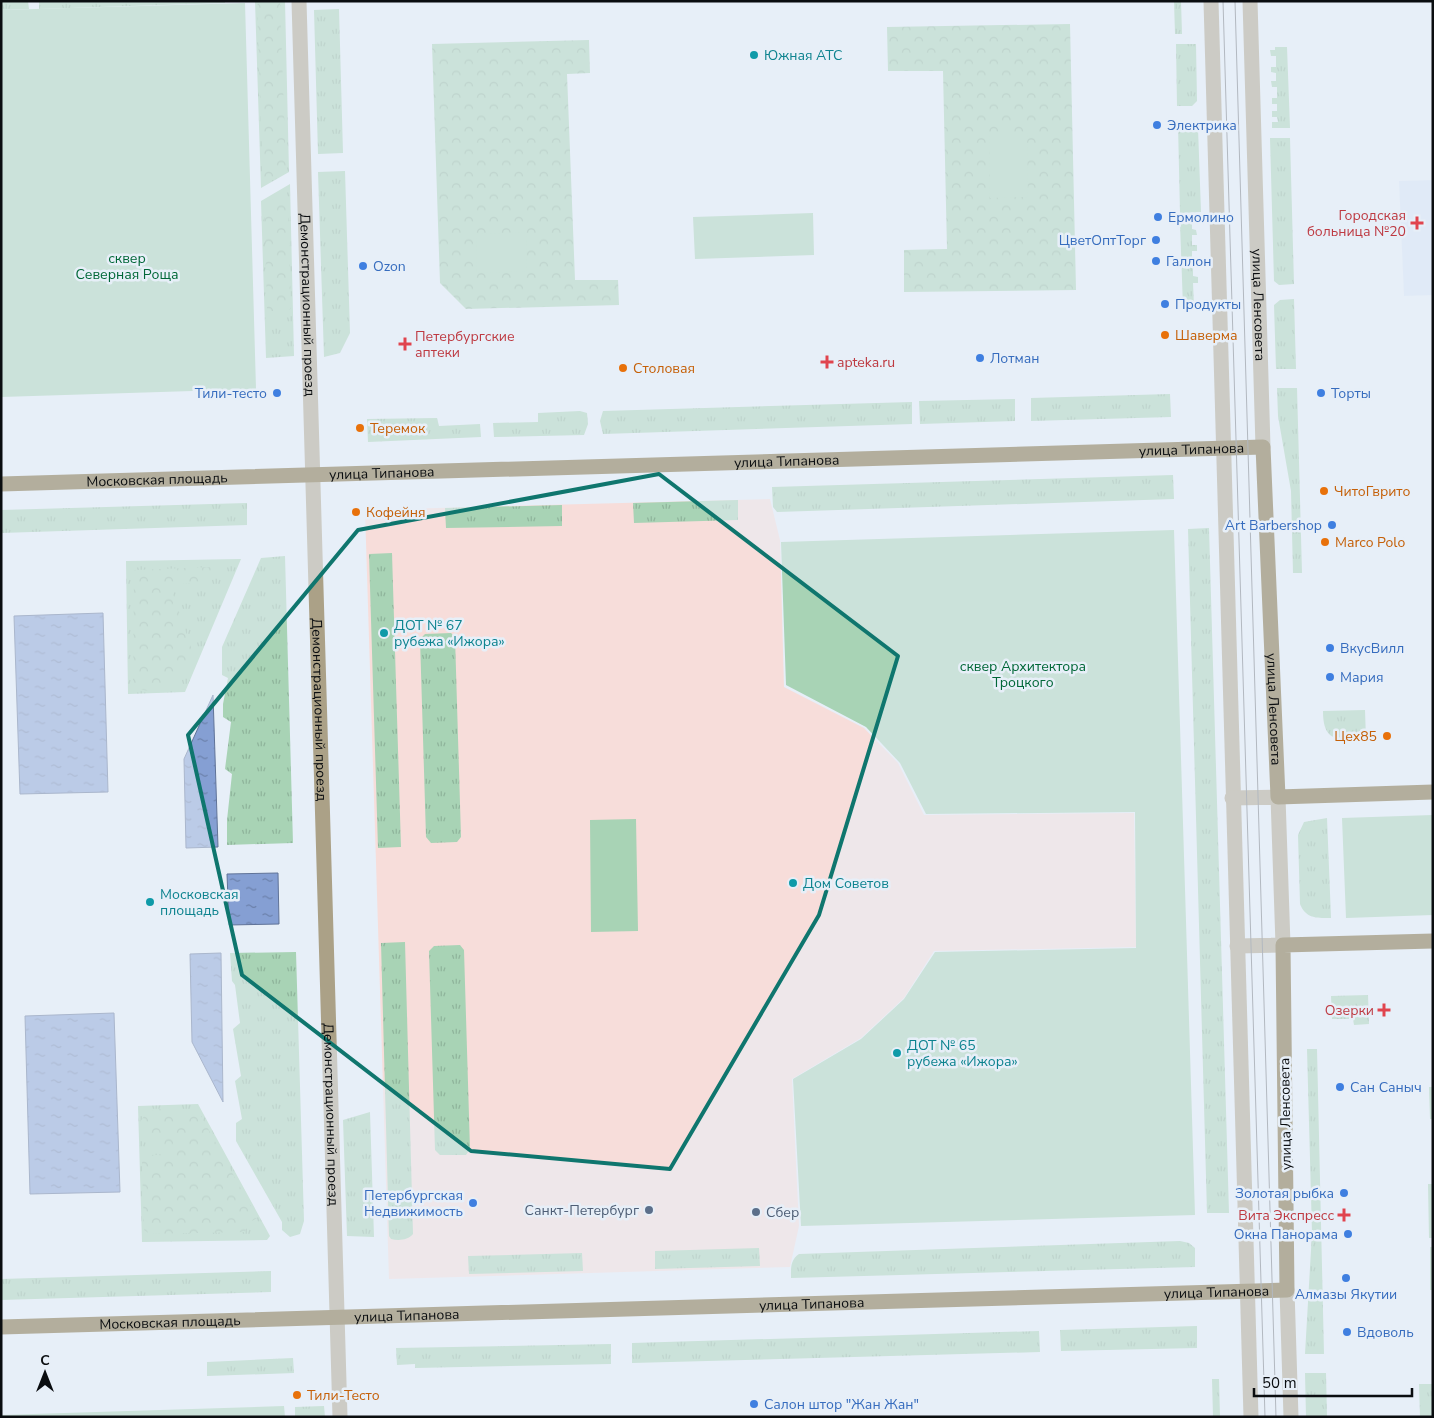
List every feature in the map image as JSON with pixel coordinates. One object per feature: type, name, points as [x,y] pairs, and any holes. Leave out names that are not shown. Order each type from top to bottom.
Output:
[{"type":"main road","name":"улица Типанова","points":[[312,475],[1263,447]]},
{"type":"main road","name":"улица Ленсовета","points":[[1263,447],[1278,797]]},
{"type":"main road","name":"Московская площадь","points":[[1,484],[312,475]]},
{"type":"main road","points":[[1278,797],[1433,792]]},
{"type":"main road","points":[[1283,945],[1433,941]]},
{"type":"main road","name":"улица Ленсовета","points":[[1283,945],[1287,1290]]},
{"type":"main road","name":"улица Типанова","points":[[337,1317],[1287,1290]]},
{"type":"main road","name":"Московская площадь","points":[[1,1327],[337,1317]]},
{"type":"street","name":"Демонстрационный проезд","points":[[298,1],[340,1417]]},
{"type":"street","points":[[1210,1],[1251,1417]]},
{"type":"street","name":"улица Ленсовета","points":[[1250,1],[1263,447]]},
{"type":"street","points":[[1232,798],[1278,797]]},
{"type":"street","name":"улица Ленсовета","points":[[1278,797],[1283,945]]},
{"type":"street","points":[[1237,946],[1283,945]]},
{"type":"street","name":"улица Ленсовета","points":[[1287,1290],[1291,1417]]},
{"type":"highlighted area","points":[[659,474],[898,656],[819,915],[670,1169],[471,1151],[242,975],[188,735],[358,530]]},
{"type":"shaded area","name":"Городская больница №20","points":[[1433,180],[1433,295],[1404,296],[1399,181]]},
{"type":"shaded area","points":[[770,499],[780,540],[784,687],[864,728],[898,763],[924,815],[1134,813],[1136,947],[934,951],[904,998],[861,1038],[792,1079],[799,1226],[790,1267],[389,1279],[365,510]]},
{"type":"green space","points":[[1,1],[28,1],[29,9],[1,10]]},
{"type":"green space","points":[[39,1],[225,1],[225,3],[39,9]]},
{"type":"green space","points":[[255,1],[285,1],[289,172],[261,188]]},
{"type":"green space","points":[[1174,1],[1181,1],[1182,34],[1175,34]]},
{"type":"green space","points":[[280,2],[286,167],[285,172],[265,184],[263,181],[257,5],[259,3]]},
{"type":"green space","name":"сквер Северная Роща","points":[[245,3],[256,389],[1,397],[1,10]]},
{"type":"green space","points":[[339,9],[343,153],[318,154],[314,10]]},
{"type":"green space","points":[[1070,24],[1076,290],[904,292],[904,250],[947,249],[943,71],[888,71],[887,27]]},
{"type":"green space","points":[[589,40],[590,73],[567,74],[575,280],[618,280],[619,305],[466,309],[440,283],[432,44]]},
{"type":"green space","points":[[1176,44],[1196,44],[1197,101],[1192,106],[1177,106]]},
{"type":"green space","points":[[1275,47],[1287,47],[1290,128],[1272,128],[1272,122],[1278,122],[1277,117],[1272,117],[1272,111],[1277,111],[1277,104],[1272,104],[1272,98],[1277,98],[1277,87],[1272,87],[1271,81],[1276,81],[1276,73],[1271,72],[1271,67],[1276,67],[1276,56],[1271,56],[1270,50],[1275,50]]},
{"type":"green space","points":[[1178,124],[1193,124],[1198,128],[1201,212],[1180,213]]},
{"type":"green space","points":[[989,132],[1027,132],[1028,197],[990,198]]},
{"type":"green space","points":[[1270,138],[1290,138],[1294,284],[1279,285],[1274,281]]},
{"type":"green space","points":[[345,171],[350,333],[340,353],[324,357],[318,172]]},
{"type":"green space","points":[[290,184],[294,356],[266,358],[261,201]]},
{"type":"green space","points":[[285,198],[288,202],[291,308],[288,311],[270,311],[267,308],[264,203],[267,200]]},
{"type":"green space","points":[[813,213],[814,255],[695,259],[693,217]]},
{"type":"green space","points":[[1180,223],[1192,223],[1192,229],[1196,230],[1197,235],[1192,235],[1192,245],[1197,245],[1197,251],[1192,251],[1192,261],[1198,261],[1198,266],[1193,267],[1193,276],[1198,277],[1198,283],[1193,283],[1194,307],[1183,307]]},
{"type":"green space","points":[[526,232],[527,271],[477,273],[476,234]]},
{"type":"green space","points":[[1294,299],[1296,369],[1276,369],[1274,305],[1280,300]]},
{"type":"green space","points":[[1277,388],[1297,388],[1302,573],[1293,573],[1291,491],[1278,416]]},
{"type":"green space","points":[[1170,394],[1171,417],[1031,421],[1031,398]]},
{"type":"green space","points":[[1015,399],[1015,421],[920,424],[919,401]]},
{"type":"green space","points":[[912,402],[912,424],[603,434],[600,421],[603,411]]},
{"type":"green space","points":[[580,411],[587,413],[588,424],[584,435],[494,437],[493,423],[538,422],[538,413]]},
{"type":"green space","points":[[437,418],[439,426],[480,424],[481,437],[368,442],[367,419]]},
{"type":"green space","points":[[1173,475],[1174,499],[777,512],[773,507],[772,487]]},
{"type":"green space","points":[[738,500],[738,520],[634,523],[633,503]]},
{"type":"green space","points":[[247,503],[247,525],[1,533],[1,510]]},
{"type":"green space","points":[[562,505],[562,526],[446,528],[445,508]]},
{"type":"green space","points":[[1209,528],[1229,1213],[1207,1213],[1188,529]]},
{"type":"green space","name":"сквер Архитектора Троцкого","points":[[1174,530],[1195,1215],[801,1226],[793,1079],[861,1039],[904,999],[935,952],[1136,948],[1135,812],[926,814],[900,763],[866,727],[786,685],[781,542]]},
{"type":"green space","points":[[392,553],[401,847],[378,848],[369,554]]},
{"type":"green space","points":[[285,556],[293,843],[227,845],[227,820],[232,774],[225,769],[231,722],[223,717],[223,704],[228,678],[222,675],[222,647],[261,558]]},
{"type":"green space","points":[[241,559],[185,692],[128,694],[126,561]]},
{"type":"green space","points":[[212,567],[207,583],[182,584],[175,588],[173,594],[194,656],[192,661],[177,671],[173,684],[168,688],[146,691],[133,686],[134,570]]},
{"type":"green space","points":[[451,633],[455,637],[461,837],[457,842],[431,843],[426,837],[420,639],[425,634]]},
{"type":"green space","points":[[1365,710],[1366,739],[1341,739],[1329,734],[1326,729],[1323,711]]},
{"type":"green space","points":[[1433,815],[1433,915],[1346,918],[1342,818]]},
{"type":"green space","points":[[1327,818],[1331,918],[1321,918],[1312,917],[1305,913],[1300,904],[1298,835],[1304,822]]},
{"type":"green space","points":[[636,819],[638,931],[591,932],[590,820]]},
{"type":"green space","points":[[405,942],[413,1234],[406,1239],[397,1240],[391,1239],[389,1236],[381,943]]},
{"type":"green space","points":[[460,945],[464,950],[470,1149],[466,1155],[440,1155],[435,1150],[429,951],[434,946]]},
{"type":"green space","points":[[296,952],[304,1221],[300,1234],[290,1237],[282,1230],[282,1222],[236,1141],[236,1123],[242,1119],[235,1081],[241,1076],[233,1029],[240,1023],[235,985],[232,981],[230,953]]},
{"type":"green space","points":[[1368,995],[1369,1024],[1354,1025],[1353,1019],[1332,1019],[1331,996]]},
{"type":"green space","points":[[1307,1049],[1317,1049],[1324,1354],[1305,1354],[1312,1233]]},
{"type":"green space","points":[[1429,1087],[1433,1087],[1433,1119],[1430,1119]]},
{"type":"green space","points":[[198,1104],[270,1236],[267,1240],[142,1242],[138,1106]]},
{"type":"green space","points":[[169,1107],[176,1110],[180,1119],[196,1110],[200,1114],[257,1218],[247,1224],[245,1232],[150,1234],[144,1230],[142,1161],[143,1157],[161,1154],[167,1133],[154,1136],[143,1133],[140,1122],[147,1112]]},
{"type":"green space","points":[[370,1112],[374,1237],[347,1236],[343,1120]]},
{"type":"green space","points":[[1428,1184],[1433,1184],[1433,1238],[1429,1238]]},
{"type":"green space","points":[[1180,1241],[1189,1243],[1195,1248],[1195,1267],[791,1278],[793,1262],[799,1254]]},
{"type":"green space","points":[[1430,1247],[1433,1247],[1433,1290],[1430,1290]]},
{"type":"green space","points":[[759,1248],[760,1266],[655,1269],[655,1251]]},
{"type":"green space","points":[[582,1253],[583,1271],[469,1274],[468,1256]]},
{"type":"green space","points":[[271,1271],[271,1292],[1,1300],[1,1279]]},
{"type":"green space","points":[[1197,1326],[1197,1348],[1061,1351],[1060,1330]]},
{"type":"green space","points":[[1039,1331],[1040,1352],[632,1363],[632,1343]]},
{"type":"green space","points":[[611,1344],[611,1364],[415,1368],[415,1364],[397,1365],[396,1348]]},
{"type":"green space","points":[[293,1358],[294,1373],[207,1376],[207,1362]]},
{"type":"green space","points":[[1305,1373],[1326,1373],[1327,1417],[1306,1417]]},
{"type":"green space","points":[[1212,1379],[1219,1379],[1220,1417],[1213,1417]]},
{"type":"green space","points":[[1419,1384],[1433,1384],[1433,1417],[1420,1417]]},
{"type":"green space","points":[[284,1406],[285,1417],[1,1417],[1,1415]]},
{"type":"green space","points":[[324,1406],[325,1417],[295,1417],[295,1407]]},
{"type":"water","points":[[103,613],[108,792],[20,794],[14,616]]},
{"type":"water","points":[[213,695],[218,847],[186,848],[184,759]]},
{"type":"water","points":[[278,873],[279,924],[229,925],[227,874]]},
{"type":"water","points":[[221,953],[223,1102],[192,1042],[190,954]]},
{"type":"water","points":[[114,1013],[120,1192],[30,1194],[25,1016]]},
{"type":"tram line","points":[[1223,1],[1265,1417]]},
{"type":"tram line","points":[[1235,1],[1276,1417]]},
{"type":"place","name":"Южная АТС","points":[[754,55]]},
{"type":"place","name":"Электрика","points":[[1157,125]]},
{"type":"place","name":"Ермолино","points":[[1158,217]]},
{"type":"place","name":"Городская больница №20","points":[[1417,223]]},
{"type":"place","name":"ЦветОптТорг","points":[[1156,240]]},
{"type":"place","name":"Галлон","points":[[1156,261]]},
{"type":"place","name":"Ozon","points":[[363,266]]},
{"type":"place","name":"Продукты","points":[[1165,304]]},
{"type":"place","name":"Шаверма","points":[[1165,335]]},
{"type":"place","name":"Петербургские аптеки","points":[[405,344]]},
{"type":"place","name":"Лотман","points":[[980,358]]},
{"type":"place","name":"apteka.ru","points":[[827,362]]},
{"type":"place","name":"Столовая","points":[[623,368]]},
{"type":"place","name":"Тили-тесто","points":[[277,393]]},
{"type":"place","name":"Торты","points":[[1321,393]]},
{"type":"place","name":"Теремок","points":[[360,428]]},
{"type":"place","name":"ЧитоГврито","points":[[1324,491]]},
{"type":"place","name":"Кофейня","points":[[356,512]]},
{"type":"place","name":"Art Barbershop","points":[[1332,525]]},
{"type":"place","name":"Marco Polo","points":[[1325,542]]},
{"type":"place","name":"ДОТ № 67 рубежа «Ижора»","points":[[384,633]]},
{"type":"place","name":"ВкусВилл","points":[[1330,648]]},
{"type":"place","name":"Мария","points":[[1330,677]]},
{"type":"place","name":"Цех85","points":[[1387,736]]},
{"type":"place","name":"Дом Советов","points":[[793,883]]},
{"type":"place","name":"Московская площадь","points":[[150,902]]},
{"type":"place","name":"Озерки","points":[[1384,1010]]},
{"type":"place","name":"ДОТ № 65 рубежа «Ижора»","points":[[897,1053]]},
{"type":"place","name":"Сан Саныч","points":[[1340,1087]]},
{"type":"place","name":"Золотая рыбка","points":[[1344,1193]]},
{"type":"place","name":"Петербургская Недвижимость","points":[[473,1203]]},
{"type":"place","name":"Санкт-Петербург","points":[[649,1210]]},
{"type":"place","name":"Сбер","points":[[756,1212]]},
{"type":"place","name":"Вита Экспресс","points":[[1344,1215]]},
{"type":"place","name":"Окна Панорама","points":[[1348,1234]]},
{"type":"place","name":"Алмазы Якутии","points":[[1346,1278]]},
{"type":"place","name":"Вдоволь","points":[[1347,1332]]},
{"type":"place","name":"Тили-Тесто","points":[[297,1395]]},
{"type":"place","name":"Салон штор \"Жан Жан\"","points":[[754,1404]]}]
